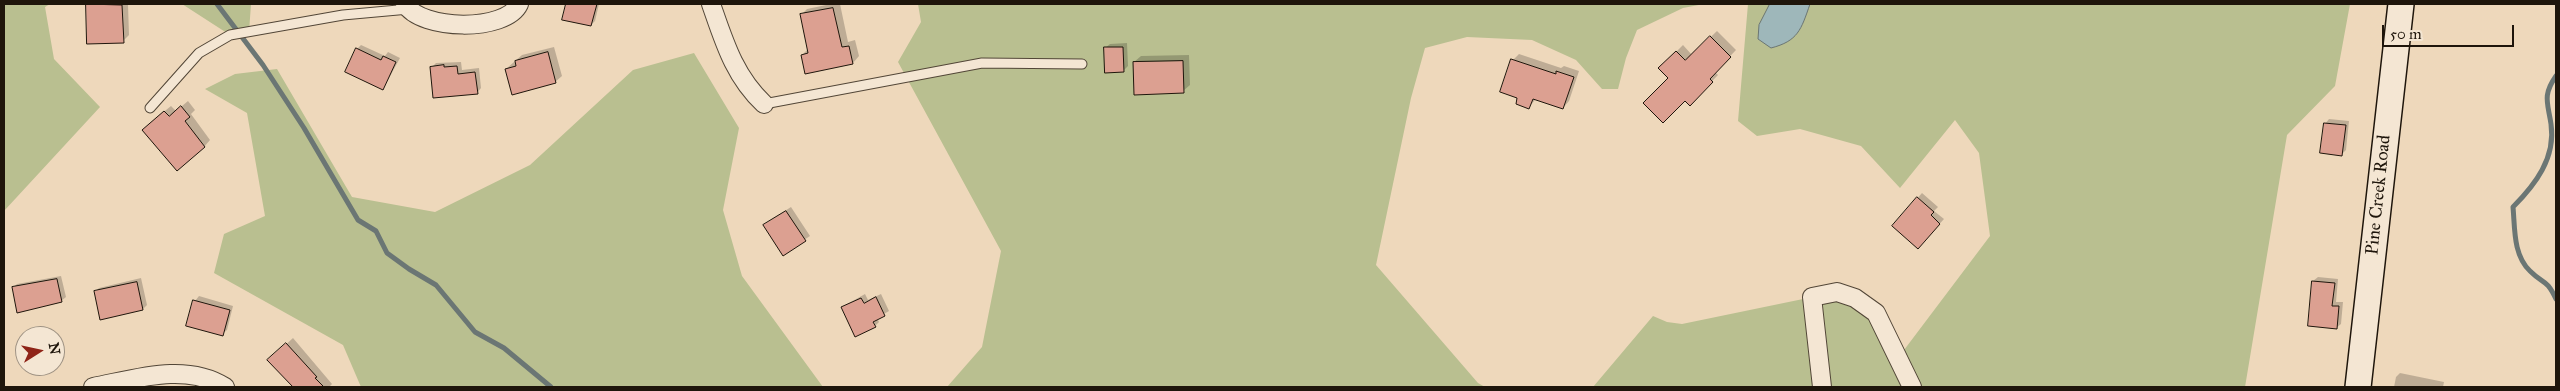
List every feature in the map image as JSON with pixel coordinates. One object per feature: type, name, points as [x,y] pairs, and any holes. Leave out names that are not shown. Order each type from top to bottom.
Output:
[{"type":"street","points":[[407,7],[433,23],[458,24],[502,19],[516,10],[518,4]]},
{"type":"street","points":[[710,4],[737,71],[750,91],[764,104]]},
{"type":"street","name":"Pine Creek Road","points":[[2358,387],[2401,4]]},
{"type":"street","points":[[1822,387],[1812,297],[1837,292],[1855,298],[1876,313],[1912,387]]},
{"type":"street","points":[[93,387],[160,374],[180,374],[201,378],[225,387]]},
{"type":"lane","points":[[150,108],[199,53],[230,35],[343,15],[407,7]]},
{"type":"lane","points":[[764,104],[982,63],[1082,64]]},
{"type":"green space","points":[[4,4],[50,4],[45,7],[54,59],[100,107],[4,211]]},
{"type":"green space","points":[[182,4],[251,4],[249,32],[230,35]]},
{"type":"green space","points":[[918,4],[1704,4],[1683,8],[1637,30],[1626,58],[1618,89],[1602,89],[1576,60],[1532,40],[1467,37],[1425,48],[1411,98],[1376,265],[1478,383],[1485,387],[947,387],[982,347],[1001,251],[898,62],[921,22]]},
{"type":"green space","points":[[1748,4],[2350,4],[2335,86],[2287,135],[2245,387],[1593,387],[1653,316],[1667,322],[1682,324],[1837,292],[1855,298],[1898,358],[1990,236],[1979,153],[1955,120],[1900,188],[1861,146],[1800,129],[1757,136],[1738,121]]},
{"type":"green space","points":[[694,53],[739,128],[723,210],[742,276],[823,387],[361,387],[343,345],[214,273],[224,234],[265,216],[247,113],[205,89],[235,74],[277,69],[352,197],[435,212],[530,165],[633,70]]},
{"type":"water","points":[[1770,4],[1810,4],[1801,28],[1793,38],[1771,48],[1758,39],[1759,25]]},
{"type":"building","points":[[86,4],[122,5],[124,43],[87,44]]},
{"type":"building","points":[[566,4],[597,4],[591,26],[562,20]]},
{"type":"building","points":[[833,8],[842,47],[849,46],[853,64],[805,74],[801,55],[808,53],[800,14]]},
{"type":"building","points":[[1710,36],[1731,57],[1710,79],[1713,82],[1690,106],[1685,101],[1663,123],[1643,103],[1668,78],[1658,68],[1676,51],[1685,60]]},
{"type":"building","points":[[1104,47],[1123,47],[1124,72],[1105,73]]},
{"type":"building","points":[[356,48],[381,60],[383,56],[396,62],[383,90],[345,72]]},
{"type":"building","points":[[548,52],[556,83],[512,95],[505,69],[516,66],[515,61]]},
{"type":"building","points":[[1511,59],[1556,74],[1556,71],[1574,77],[1563,109],[1533,99],[1529,109],[1516,104],[1517,98],[1500,92]]},
{"type":"building","points":[[1183,61],[1184,93],[1134,95],[1133,62]]},
{"type":"building","points":[[444,65],[444,67],[457,66],[458,74],[475,72],[478,94],[433,98],[430,67]]},
{"type":"building","points":[[181,106],[190,117],[185,121],[205,147],[177,171],[142,130],[164,111],[169,116]]},
{"type":"building","points":[[2324,123],[2346,125],[2342,156],[2320,153]]},
{"type":"building","points":[[1917,197],[1934,212],[1931,215],[1940,224],[1918,249],[1892,226]]},
{"type":"building","points":[[786,211],[806,241],[783,256],[763,225]]},
{"type":"building","points":[[57,279],[62,302],[17,313],[12,287]]},
{"type":"building","points":[[2312,281],[2335,283],[2332,306],[2339,306],[2337,329],[2308,326]]},
{"type":"building","points":[[137,282],[143,310],[100,320],[94,291]]},
{"type":"building","points":[[876,297],[885,316],[873,322],[876,327],[855,337],[841,307],[861,298],[864,303]]},
{"type":"building","points":[[193,300],[230,310],[223,336],[186,326]]},
{"type":"building","points":[[286,343],[324,387],[293,387],[267,360]]},
{"type":"waterway","points":[[217,4],[263,65],[304,128],[358,220],[376,231],[387,253],[436,285],[475,332],[504,348],[551,387]]},
{"type":"waterway","points":[[2556,76],[2547,94],[2552,136],[2547,159],[2529,190],[2513,207],[2516,241],[2520,257],[2524,265],[2547,285],[2556,299]]}]
